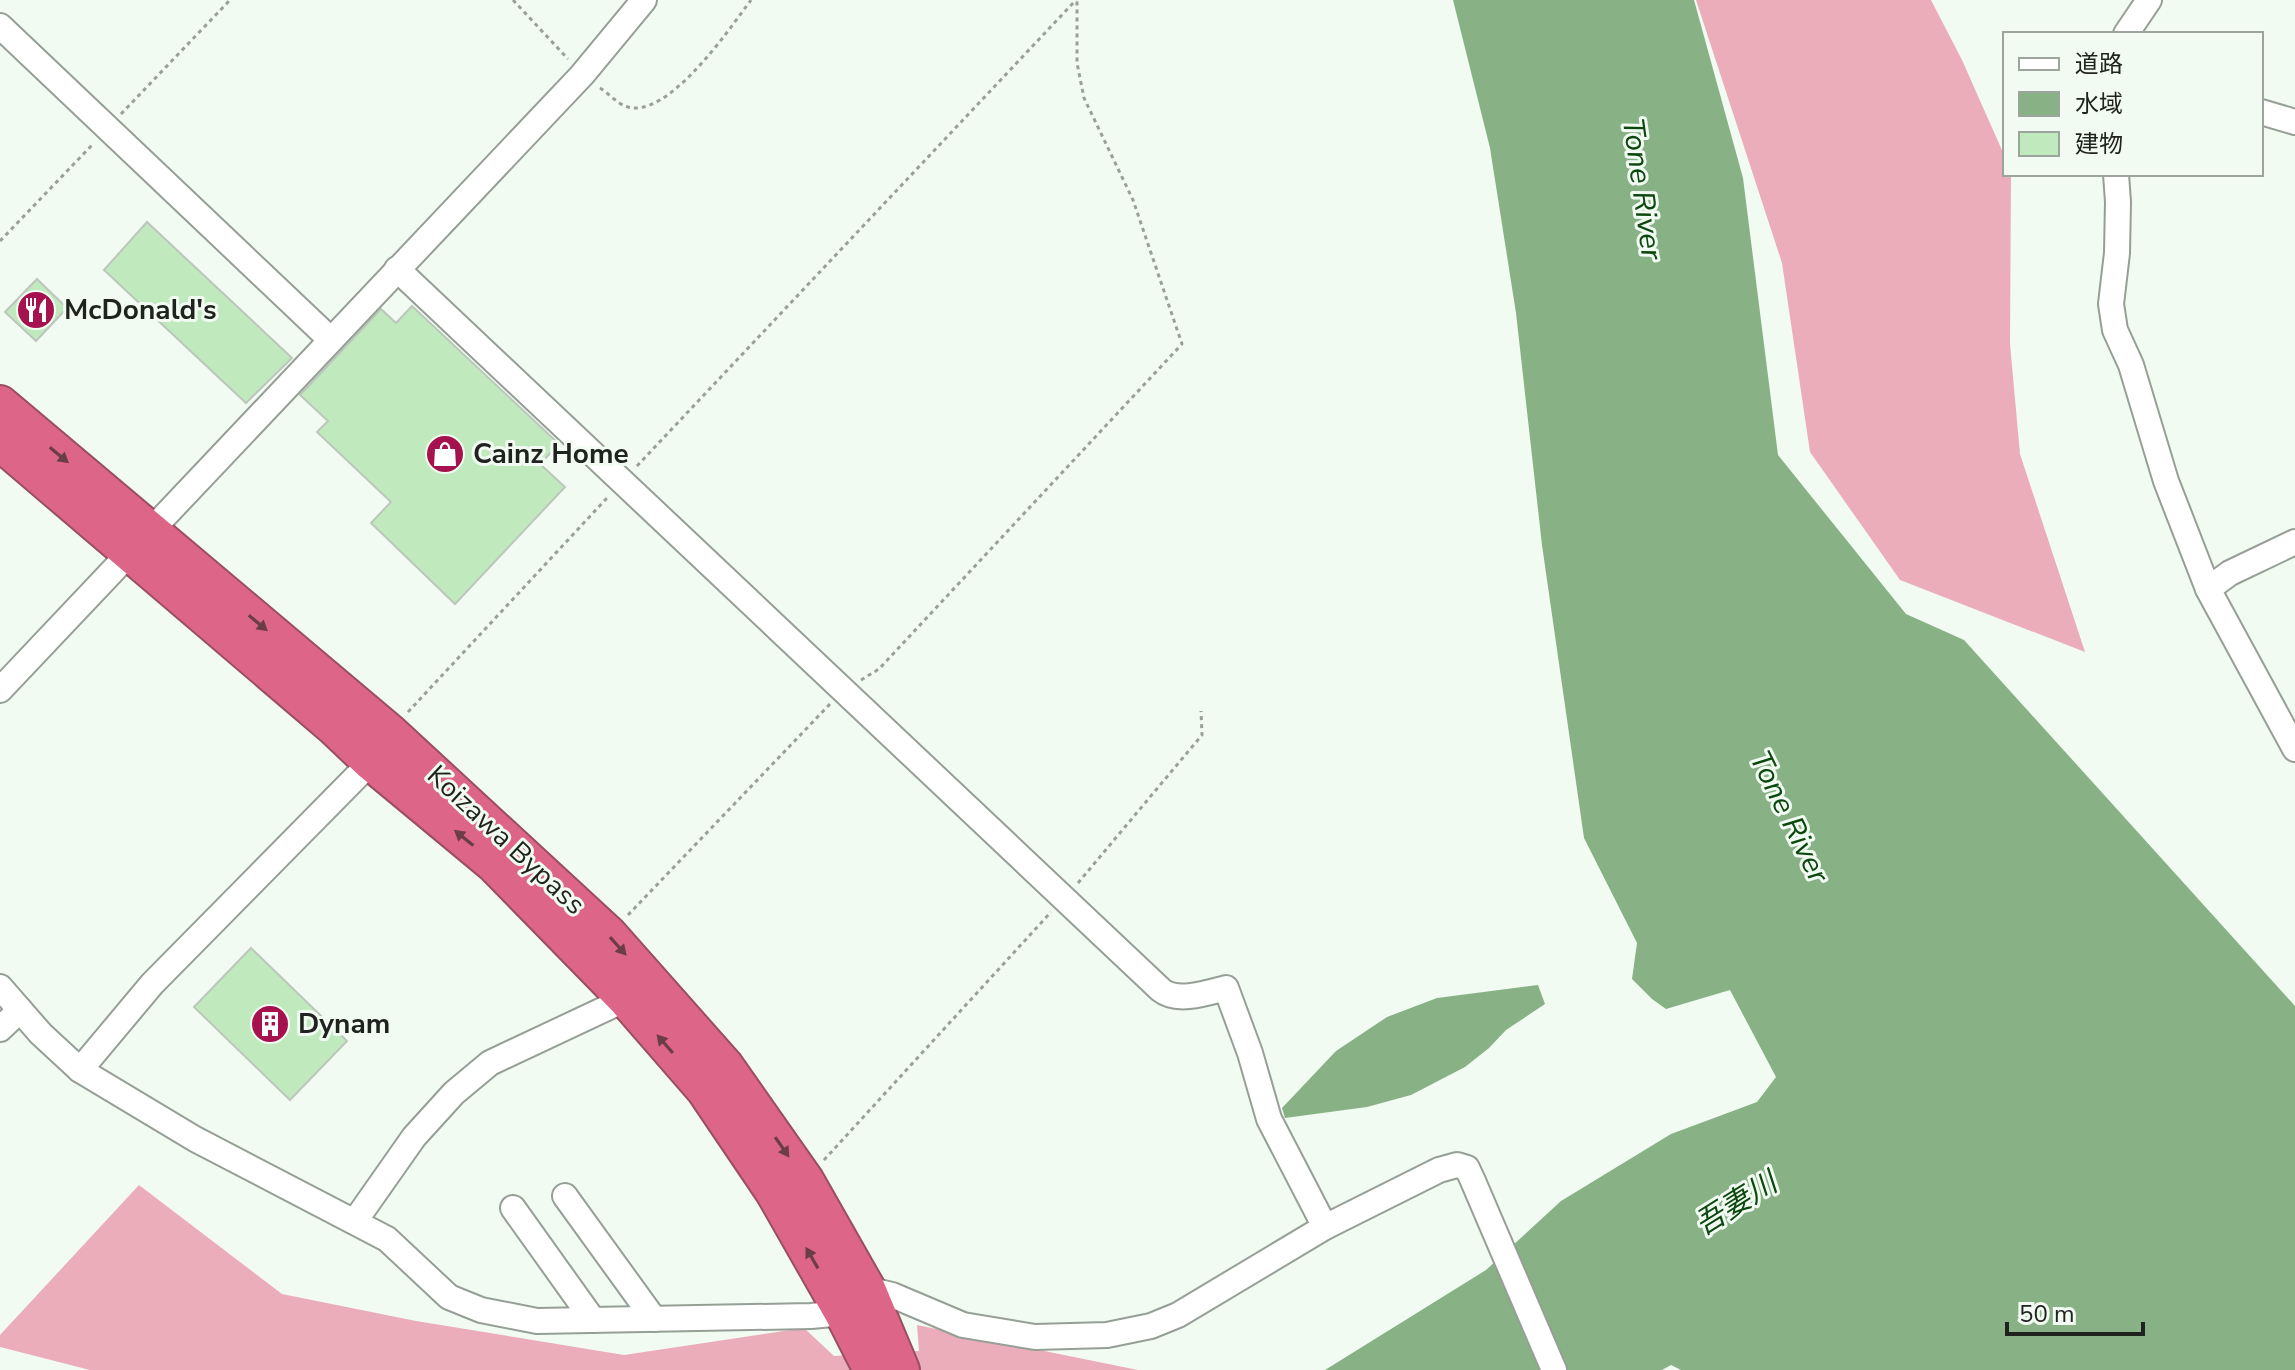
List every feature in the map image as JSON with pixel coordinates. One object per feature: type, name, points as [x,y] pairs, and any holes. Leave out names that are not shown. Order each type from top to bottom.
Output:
[{"type":"highway","name":"Koizawa Bypass","points":[[0,404],[141,543],[380,747],[609,935],[725,1066],[805,1180],[881,1360]]},
{"type":"highway","name":"Koizawa Bypass","points":[[0,442],[141,543]]},
{"type":"highway","name":"Koizawa Bypass","points":[[380,747],[626,999],[705,1090],[774,1192],[855,1301]]},
{"type":"street","points":[[0,690],[582,75],[644,0]]},
{"type":"street","points":[[2127,32],[2149,0]]},
{"type":"street","points":[[0,26],[331,340]]},
{"type":"street","points":[[2263,113],[2295,122]]},
{"type":"street","points":[[2116,176],[2117,253],[2111,304],[2115,330],[2131,365],[2166,481],[2208,589],[2295,749]]},
{"type":"street","points":[[397,269],[1168,996],[1226,988],[1250,1053],[1269,1119],[1325,1227]]},
{"type":"street","points":[[2208,589],[2230,573],[2295,542]]},
{"type":"street","points":[[80,1070],[152,984],[380,747]]},
{"type":"street","points":[[0,987],[41,1034],[80,1070],[195,1139],[387,1239],[449,1297],[481,1310],[537,1321],[811,1316],[855,1301],[892,1295],[963,1325],[1035,1337],[1107,1335],[1151,1326],[1178,1315],[1325,1227],[1439,1170],[1457,1165],[1467,1168],[1554,1370]]},
{"type":"street","points":[[355,1221],[414,1137],[454,1093],[490,1063],[626,999]]},
{"type":"street","points":[[0,1029],[20,1010]]},
{"type":"street","points":[[565,1196],[654,1319]]},
{"type":"street","points":[[513,1208],[593,1320]]},
{"type":"path","points":[[513,0],[582,75],[624,106],[635,108],[658,103],[704,62],[751,0]]},
{"type":"path","points":[[380,747],[622,482],[1077,0]]},
{"type":"path","points":[[609,935],[842,691],[879,669],[1182,344],[1133,200],[1084,98],[1077,63],[1077,0]]},
{"type":"path","points":[[805,1180],[1063,899],[1202,735],[1201,711]]},
{"type":"shaded area","points":[[1696,0],[1931,0],[1962,60],[2003,152],[2003,176],[2011,176],[2010,344],[2020,454],[2085,652],[1900,580],[1810,452],[1782,263]]},
{"type":"shaded area","points":[[139,1185],[282,1294],[416,1321],[624,1355],[804,1328],[834,1356],[919,1351],[917,1325],[1138,1370],[90,1370],[0,1347],[0,1335]]},
{"type":"water","points":[[1453,0],[1694,0],[1743,178],[1778,455],[1906,614],[1964,640],[2295,1006],[2295,1370],[1681,1370],[1671,1365],[1662,1370],[1325,1370],[1486,1270],[1561,1201],[1671,1134],[1757,1102],[1776,1077],[1730,990],[1666,1009],[1632,979],[1637,943],[1584,838],[1542,545],[1516,313],[1490,148]]},
{"type":"water","points":[[1538,985],[1545,1004],[1506,1030],[1465,1067],[1411,1095],[1367,1107],[1285,1118],[1282,1108],[1336,1051],[1387,1017],[1437,998]]},
{"type":"building","points":[[147,222],[292,358],[246,403],[104,270]]},
{"type":"building","name":"McDonald's","points":[[37,279],[67,308],[36,341],[5,312]]},
{"type":"building","name":"Cainz Home","points":[[412,306],[559,444],[540,464],[565,487],[455,604],[371,523],[391,502],[317,432],[328,421],[300,395],[381,309],[396,323]]},
{"type":"building","name":"Dynam","points":[[251,948],[347,1041],[290,1100],[194,1007]]},
{"type":"place","name":"McDonald's","points":[[36,310]]},
{"type":"place","name":"Cainz Home","points":[[445,454]]},
{"type":"place","name":"Dynam","points":[[270,1024]]},
{"type":"water label","name":"Tone River","points":[[1642,189]]},
{"type":"water label","name":"Tone River","points":[[1789,817]]},
{"type":"water label","name":"吾妻川","points":[[1736,1204]]}]
